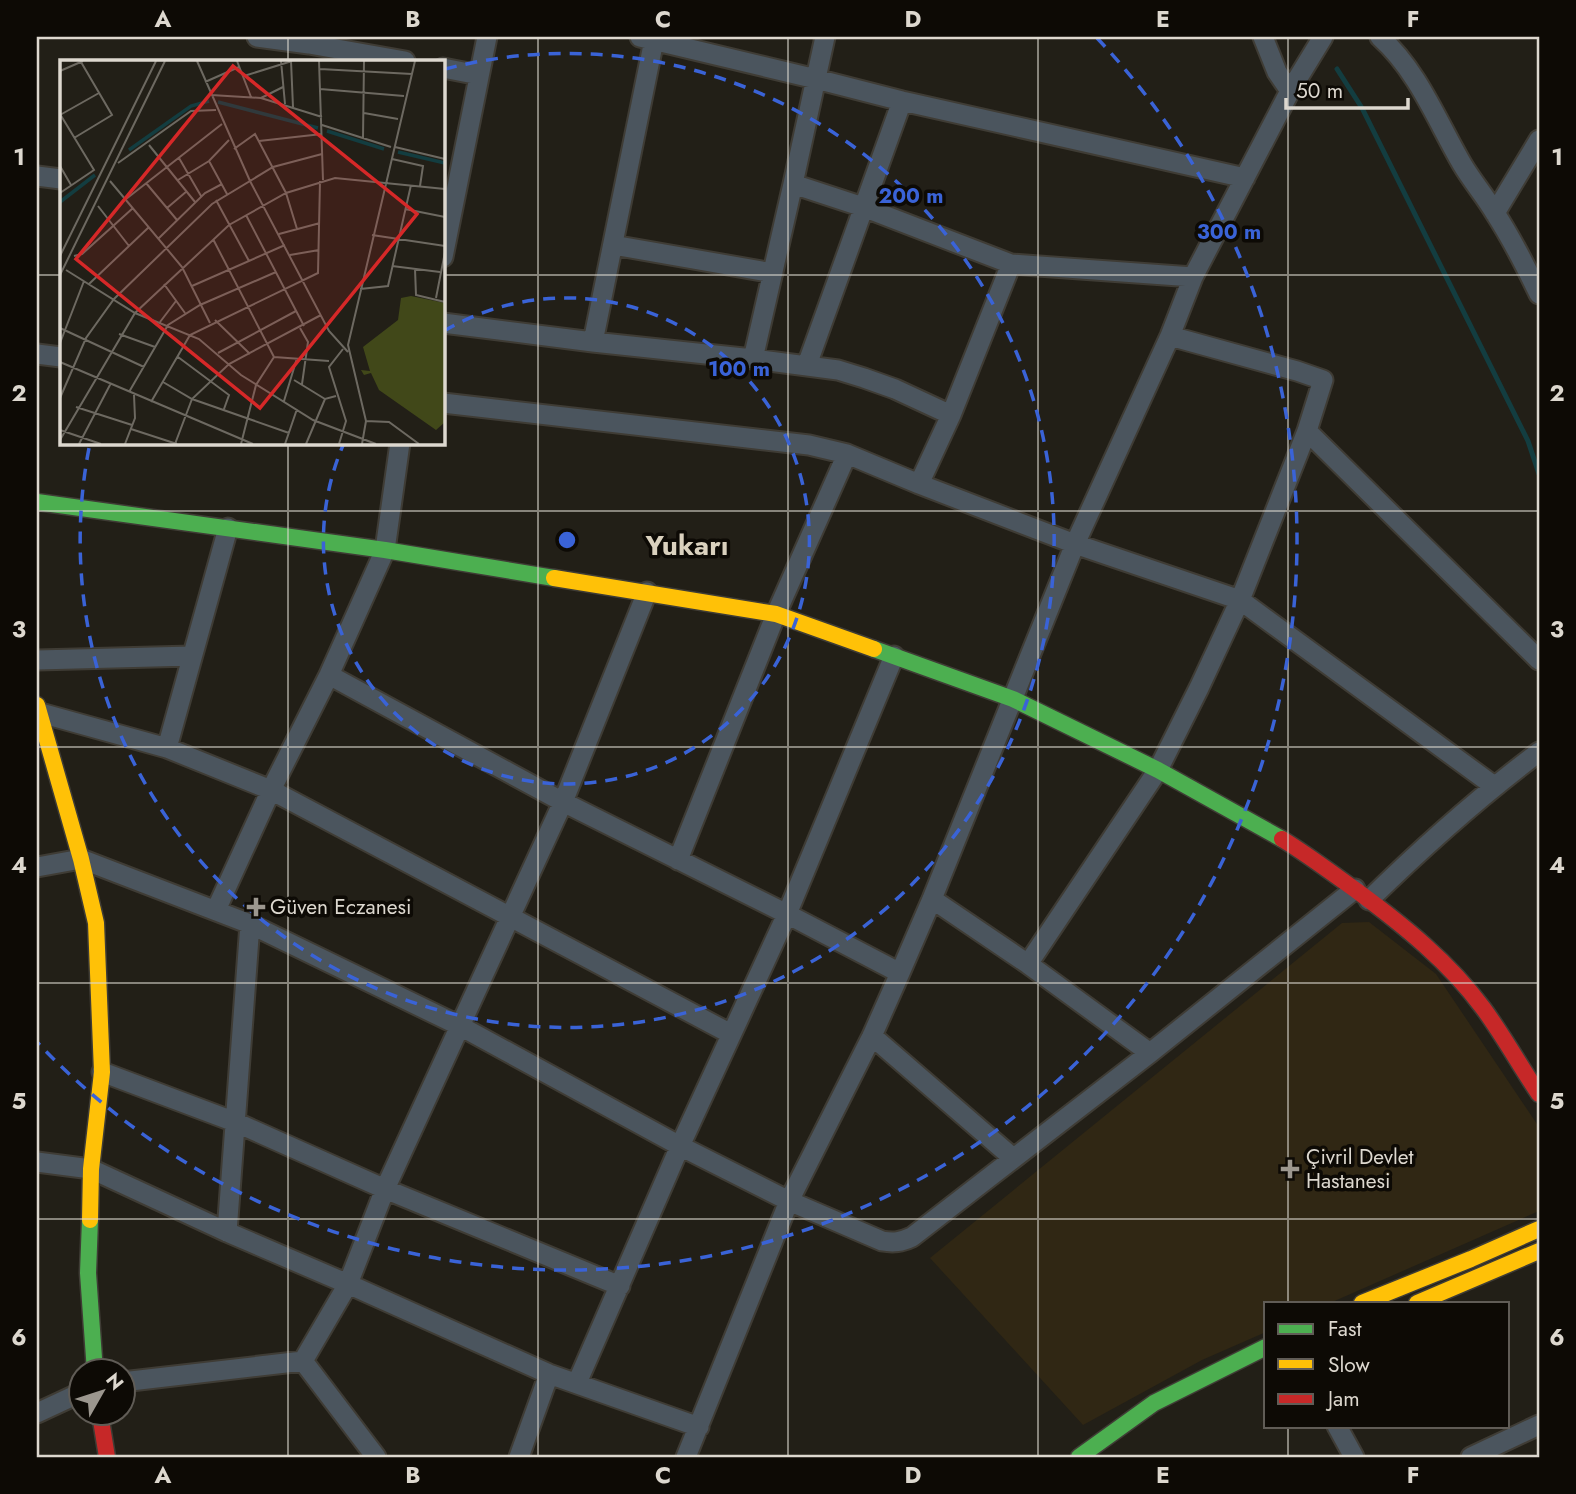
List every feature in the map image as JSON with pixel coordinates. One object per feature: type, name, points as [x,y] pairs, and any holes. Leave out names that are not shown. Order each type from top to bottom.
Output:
[{"type":"street","points":[[257,37],[398,60]]},
{"type":"street","points":[[445,230],[487,37]]},
{"type":"street","points":[[753,359],[825,37]]},
{"type":"street","points":[[1263,37],[1277,72],[1290,91]]},
{"type":"street","points":[[685,1457],[789,1200],[872,1036],[900,973],[1075,544],[1170,336],[1193,278],[1290,91],[1322,37]]},
{"type":"street","points":[[1380,37],[1395,50],[1409,69],[1463,166],[1532,264],[1539,294]]},
{"type":"street","points":[[593,342],[613,245],[647,38],[902,101],[1245,178]]},
{"type":"street","points":[[444,68],[479,75]]},
{"type":"street","points":[[807,365],[902,101]]},
{"type":"street","points":[[1495,213],[1539,140]]},
{"type":"street","points":[[37,176],[60,179]]},
{"type":"street","points":[[793,184],[863,207],[1012,264],[1193,278]]},
{"type":"street","points":[[613,245],[773,273]]},
{"type":"street","points":[[919,484],[951,415],[1012,264]]},
{"type":"street","points":[[444,323],[838,370],[895,389],[951,415]]},
{"type":"street","points":[[1028,964],[1158,770],[1240,600],[1307,431],[1323,380],[1170,336]]},
{"type":"street","points":[[37,355],[60,357]]},
{"type":"street","points":[[444,402],[809,445],[847,454],[1075,544],[1240,600],[1494,786]]},
{"type":"street","points":[[1307,431],[1539,660]]},
{"type":"street","points":[[216,910],[271,790],[330,675],[385,550],[400,444]]},
{"type":"street","points":[[678,860],[776,614],[847,454]]},
{"type":"street","points":[[37,502],[385,550],[776,614],[1013,699],[1158,770],[1264,828],[1362,894],[1395,919],[1455,975],[1483,1009],[1539,1094]]},
{"type":"street","points":[[167,748],[228,528]]},
{"type":"street","points":[[303,1362],[348,1284],[385,1189],[563,802],[647,592]]},
{"type":"street","points":[[37,660],[192,656]]},
{"type":"street","points":[[577,1383],[680,1146],[787,914],[894,656]]},
{"type":"street","points":[[330,675],[563,802],[900,973]]},
{"type":"street","points":[[37,710],[167,748],[271,790],[731,1034]]},
{"type":"street","points":[[37,710],[81,859],[96,923],[102,1072],[91,1169],[88,1273],[94,1358]]},
{"type":"street","points":[[37,867],[81,859],[250,924],[460,1026],[680,1146],[789,1200],[882,1241],[892,1242],[912,1237],[1150,1053],[1362,894],[1394,875],[1494,786],[1539,752]]},
{"type":"street","points":[[932,899],[1028,964],[1150,1053]]},
{"type":"street","points":[[227,1233],[250,924]]},
{"type":"street","points":[[872,1036],[1013,1158]]},
{"type":"street","points":[[102,1072],[235,1122],[385,1189],[620,1286]]},
{"type":"street","points":[[37,1162],[91,1169],[227,1233],[549,1374],[699,1427]]},
{"type":"street","points":[[1364,1302],[1539,1229]]},
{"type":"street","points":[[1419,1302],[1539,1251]]},
{"type":"street","points":[[1080,1457],[1154,1403],[1264,1348]]},
{"type":"street","points":[[136,1380],[303,1362]]},
{"type":"street","points":[[303,1362],[376,1457]]},
{"type":"street","points":[[519,1457],[549,1374]]},
{"type":"street","points":[[37,1413],[66,1400]]},
{"type":"street","points":[[1080,1457],[1156,1422]]},
{"type":"street","points":[[1471,1457],[1539,1425]]},
{"type":"street","points":[[102,1428],[107,1457]]},
{"type":"street","points":[[1337,1428],[1354,1457]]},
{"type":"shaded area","name":"Çivril Devlet Hastanesi","points":[[1369,922],[1436,974],[1539,1127],[1539,1211],[1332,1302],[1264,1302],[1264,1333],[1202,1360],[1083,1425],[930,1258],[1342,923]]},
{"type":"waterway","points":[[1337,69],[1362,108],[1528,441],[1539,474]]},
{"type":"traffic: fast","points":[[37,502],[385,550],[554,578]]},
{"type":"traffic: fast","points":[[874,649],[1013,699],[1158,770],[1282,839]]},
{"type":"traffic: fast","points":[[90,1220],[88,1273],[94,1358]]},
{"type":"traffic: fast","points":[[1079,1457],[1154,1403],[1264,1348]]},
{"type":"traffic: slow","points":[[554,578],[776,614],[874,649]]},
{"type":"traffic: slow","points":[[37,705],[81,859],[96,923],[102,1072],[91,1169],[90,1220]]},
{"type":"traffic: slow","points":[[1364,1302],[1539,1229]]},
{"type":"traffic: slow","points":[[1419,1302],[1539,1251]]},
{"type":"traffic: jam","points":[[1282,839],[1374,904],[1440,960],[1483,1008],[1539,1094]]},
{"type":"traffic: jam","points":[[102,1428],[107,1457]]},
{"type":"place","name":"Güven Eczanesi","points":[[256,907]]},
{"type":"place","name":"Çivril Devlet Hastanesi","points":[[1290,1169]]},
{"type":"district","name":"Yukarı","points":[[687,545]]}]
